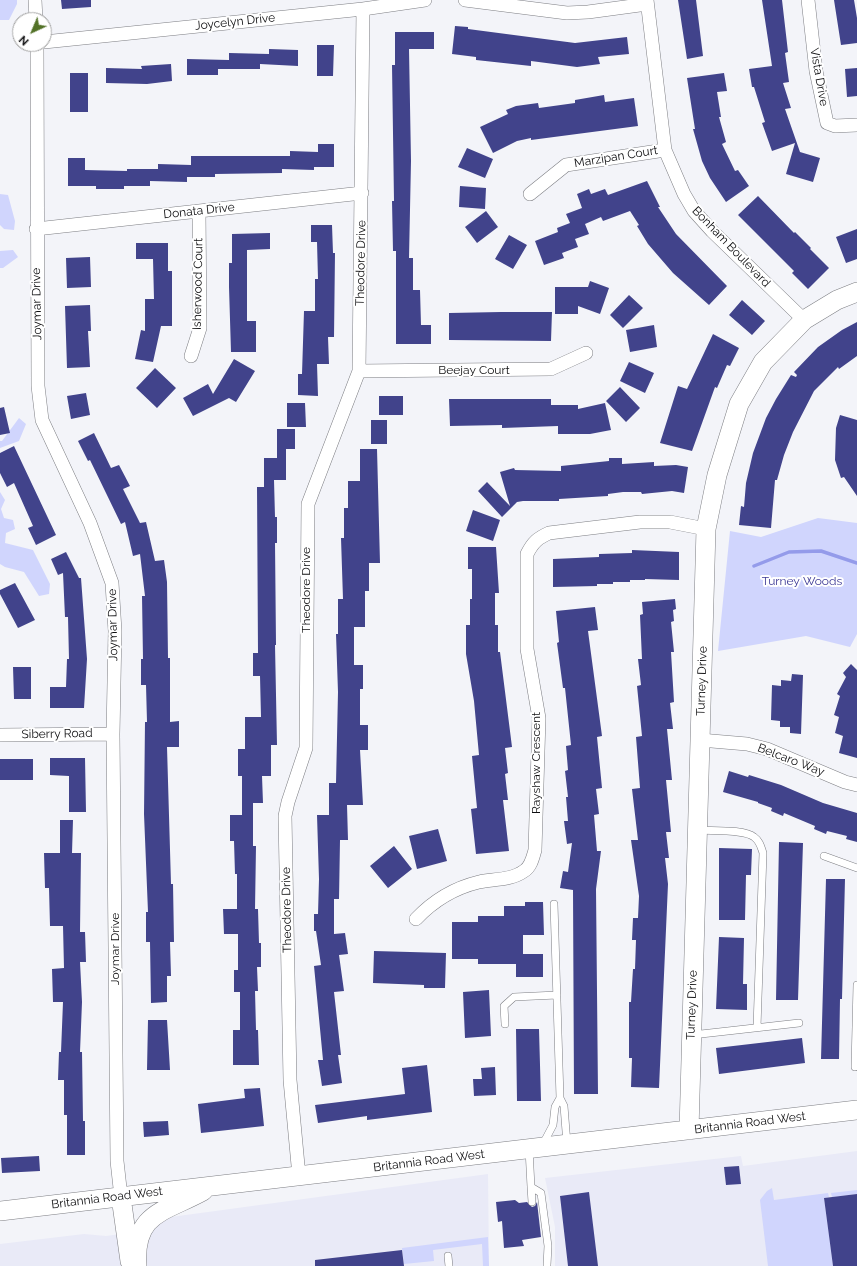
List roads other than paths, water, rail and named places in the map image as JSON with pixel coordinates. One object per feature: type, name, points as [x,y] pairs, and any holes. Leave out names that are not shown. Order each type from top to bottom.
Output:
[{"type":"main road","name":"Turney Drive","points":[[688,1130],[706,529],[717,475],[739,404],[763,362],[804,320],[837,300],[857,292]]},
{"type":"main road","name":"Britannia Road West","points":[[0,1211],[857,1110]]},
{"type":"main road","points":[[138,1266],[136,1251],[140,1236],[152,1216],[211,1186]]},
{"type":"main road","points":[[121,1197],[131,1266]]},
{"type":"street","points":[[36,0],[36,12]]},
{"type":"street","name":"Joycelyn Drive","points":[[52,41],[363,9],[425,0]]},
{"type":"street","points":[[465,0],[567,12],[588,12],[647,2]]},
{"type":"street","name":"Vista Drive","points":[[808,0],[816,71],[827,123],[835,126],[857,125]]},
{"type":"street","name":"Bonham Boulevard","points":[[647,2],[665,150],[684,194],[694,211],[804,320]]},
{"type":"street","name":"Theodore Drive","points":[[299,1176],[290,1080],[286,816],[288,802],[306,748],[306,515],[308,504],[359,371],[363,9]]},
{"type":"street","name":"Joymar Drive","points":[[37,52],[36,229],[38,386],[42,420],[90,522],[112,583],[115,631],[113,734],[117,1161],[121,1197]]},
{"type":"street","name":"Marzipan Court","points":[[530,194],[566,165],[665,150]]},
{"type":"street","name":"Donata Drive","points":[[36,229],[362,194]]},
{"type":"street","name":"Isherwood Court","points":[[191,356],[200,328],[199,211]]},
{"type":"street","name":"Beejay Court","points":[[359,371],[551,369],[586,353]]},
{"type":"street","name":"Rayshaw Crescent","points":[[416,919],[428,906],[446,894],[478,882],[516,876],[526,871],[532,861],[535,850],[539,718],[527,649],[527,554],[532,544],[539,537],[549,533],[640,522],[670,522],[706,529]]},
{"type":"street","name":"Siberry Road","points":[[0,735],[113,734]]},
{"type":"street","name":"Belcaro Way","points":[[700,740],[740,743],[767,749],[845,782],[857,785]]},
{"type":"lane","points":[[697,830],[746,833],[754,836],[761,844],[763,853],[757,1027]]},
{"type":"lane","points":[[824,856],[857,868]]},
{"type":"lane","points":[[554,904],[560,1098],[564,1106],[567,1144]]},
{"type":"lane","points":[[854,1067],[857,985]]},
{"type":"lane","points":[[505,1024],[504,1006],[514,996],[557,995]]},
{"type":"lane","points":[[691,1035],[799,1023]]},
{"type":"lane","points":[[532,1202],[531,1187],[535,1148],[553,1125],[556,1107],[560,1098]]},
{"type":"lane","points":[[531,1187],[541,1193],[548,1246],[547,1265]]},
{"type":"lane","points":[[448,1256],[449,1266]]},
{"type":"waterway","points":[[754,566],[789,552],[821,551],[857,563]]},
{"type":"park label","name":"Turney Woods","points":[[802,581]]}]
